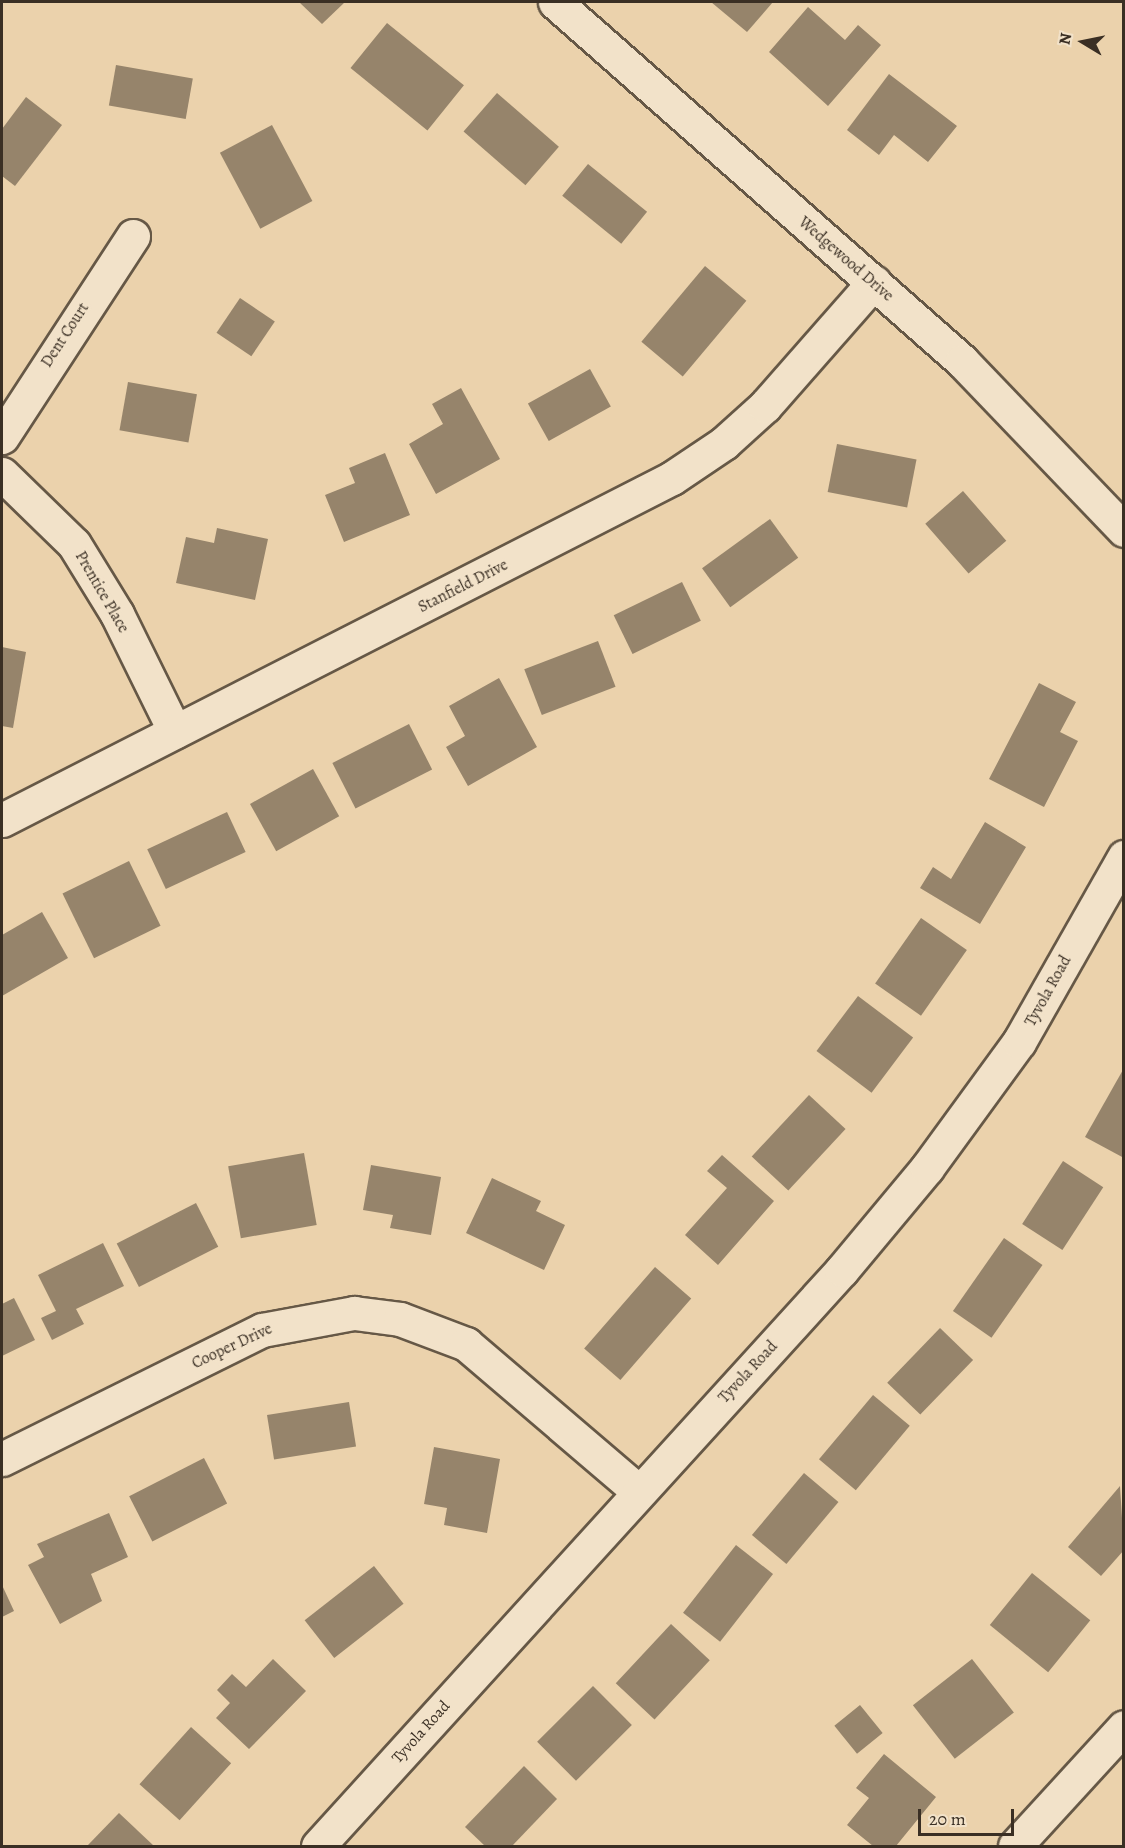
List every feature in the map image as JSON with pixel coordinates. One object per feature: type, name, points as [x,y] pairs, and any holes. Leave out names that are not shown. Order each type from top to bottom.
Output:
[{"type":"street","name":"Wedgewood Drive","points":[[555,2],[962,361],[1124,530]]},
{"type":"street","name":"Dent Court","points":[[2,437],[133,236]]},
{"type":"street","name":"Stanfield Drive","points":[[2,820],[672,478],[724,443],[765,406],[874,282]]},
{"type":"street","name":"Prentice Place","points":[[2,474],[74,544],[117,614],[175,732]]},
{"type":"street","name":"Tyvola Road","points":[[318,1846],[638,1491],[842,1270],[927,1168],[1019,1042],[1124,857]]},
{"type":"street","name":"Cooper Drive","points":[[2,1459],[262,1330],[354,1313],[400,1319],[466,1344],[638,1491]]},
{"type":"street","points":[[1015,1846],[1124,1727]]},
{"type":"building","points":[[299,2],[345,2],[322,24]]},
{"type":"building","points":[[711,2],[773,2],[747,32]]},
{"type":"building","points":[[808,7],[845,40],[858,25],[881,45],[828,106],[769,52]]},
{"type":"building","points":[[387,23],[464,85],[427,130],[350,68]]},
{"type":"building","points":[[116,65],[193,79],[186,119],[109,105]]},
{"type":"building","points":[[889,74],[957,126],[928,162],[894,135],[879,155],[847,130]]},
{"type":"building","points":[[497,93],[559,147],[525,185],[464,131]]},
{"type":"building","points":[[26,97],[62,125],[15,186],[2,176],[2,129]]},
{"type":"building","points":[[272,125],[312,201],[260,229],[220,153]]},
{"type":"building","points":[[588,164],[647,212],[621,244],[562,196]]},
{"type":"building","points":[[705,266],[746,301],[683,377],[641,342]]},
{"type":"building","points":[[240,298],[275,321],[251,356],[217,333]]},
{"type":"building","points":[[590,369],[611,407],[549,441],[528,403]]},
{"type":"building","points":[[128,382],[197,394],[188,442],[119,430]]},
{"type":"building","points":[[461,388],[500,459],[436,494],[409,444],[443,424],[432,404]]},
{"type":"building","points":[[837,444],[917,459],[907,508],[828,492]]},
{"type":"building","points":[[385,453],[410,515],[344,542],[325,495],[355,483],[349,468]]},
{"type":"building","points":[[963,491],[1006,541],[969,574],[925,524]]},
{"type":"building","points":[[770,519],[798,558],[730,607],[702,568]]},
{"type":"building","points":[[217,528],[268,539],[255,600],[176,583],[186,537],[214,543]]},
{"type":"building","points":[[682,582],[701,621],[633,654],[614,615]]},
{"type":"building","points":[[598,641],[616,687],[542,715],[524,669]]},
{"type":"building","points":[[2,647],[26,652],[13,728],[2,726]]},
{"type":"building","points":[[499,678],[537,747],[468,786],[446,747],[465,736],[449,706]]},
{"type":"building","points":[[1039,683],[1076,702],[1060,732],[1078,741],[1044,807],[989,779]]},
{"type":"building","points":[[409,724],[432,769],[356,808],[332,763]]},
{"type":"building","points":[[313,769],[339,816],[276,851],[250,804]]},
{"type":"building","points":[[227,812],[246,852],[166,889],[147,849]]},
{"type":"building","points":[[985,822],[1026,847],[980,924],[920,888],[933,867],[951,879]]},
{"type":"building","points":[[129,861],[161,926],[94,958],[62,893]]},
{"type":"building","points":[[42,912],[68,958],[2,996],[2,935]]},
{"type":"building","points":[[921,918],[967,950],[921,1016],[875,984]]},
{"type":"building","points":[[858,996],[913,1038],[872,1093],[816,1051]]},
{"type":"building","points":[[1124,1068],[1124,1158],[1085,1137]]},
{"type":"building","points":[[809,1095],[846,1129],[788,1191],[752,1156]]},
{"type":"building","points":[[304,1153],[317,1225],[241,1238],[228,1166]]},
{"type":"building","points":[[722,1155],[774,1201],[718,1265],[685,1235],[727,1188],[707,1171]]},
{"type":"building","points":[[1063,1161],[1103,1187],[1062,1250],[1022,1224]]},
{"type":"building","points":[[371,1165],[441,1177],[431,1235],[390,1228],[393,1215],[363,1210]]},
{"type":"building","points":[[492,1178],[541,1201],[536,1211],[565,1225],[544,1270],[466,1233]]},
{"type":"building","points":[[196,1203],[218,1247],[139,1287],[117,1243]]},
{"type":"building","points":[[1004,1238],[1043,1265],[991,1338],[953,1311]]},
{"type":"building","points":[[103,1243],[124,1286],[76,1309],[84,1324],[52,1340],[41,1318],[56,1311],[38,1275]]},
{"type":"building","points":[[655,1267],[691,1298],[620,1380],[584,1349]]},
{"type":"building","points":[[14,1298],[35,1340],[2,1356],[2,1304]]},
{"type":"building","points":[[940,1328],[973,1360],[920,1415],[887,1383]]},
{"type":"building","points":[[873,1395],[910,1426],[856,1490],[819,1459]]},
{"type":"building","points":[[349,1402],[356,1446],[274,1459],[267,1415]]},
{"type":"building","points":[[434,1447],[500,1459],[487,1533],[444,1525],[447,1508],[424,1504]]},
{"type":"building","points":[[204,1458],[227,1503],[152,1542],[129,1496]]},
{"type":"building","points":[[804,1473],[838,1502],[786,1564],[752,1535]]},
{"type":"building","points":[[1120,1486],[1124,1550],[1101,1576],[1068,1547]]},
{"type":"building","points":[[109,1513],[128,1557],[91,1574],[102,1601],[60,1624],[28,1565],[44,1557],[37,1544]]},
{"type":"building","points":[[736,1545],[773,1574],[720,1642],[683,1613]]},
{"type":"building","points":[[374,1566],[404,1604],[334,1658],[305,1620]]},
{"type":"building","points":[[1032,1573],[1090,1620],[1048,1672],[990,1625]]},
{"type":"building","points":[[2,1585],[14,1611],[2,1617]]},
{"type":"building","points":[[671,1624],[710,1660],[655,1719],[616,1683]]},
{"type":"building","points":[[273,1659],[306,1691],[249,1749],[216,1718],[230,1703],[217,1690],[232,1674],[246,1687]]},
{"type":"building","points":[[972,1659],[1014,1713],[955,1759],[913,1705]]},
{"type":"building","points":[[593,1686],[632,1725],[576,1781],[537,1742]]},
{"type":"building","points":[[860,1705],[883,1733],[857,1754],[834,1726]]},
{"type":"building","points":[[191,1727],[231,1763],[180,1820],[139,1784]]},
{"type":"building","points":[[884,1754],[936,1797],[896,1846],[873,1846],[847,1825],[869,1798],[856,1788]]},
{"type":"building","points":[[524,1766],[557,1799],[512,1846],[485,1846],[465,1827]]},
{"type":"building","points":[[119,1813],[154,1846],[87,1846]]}]
